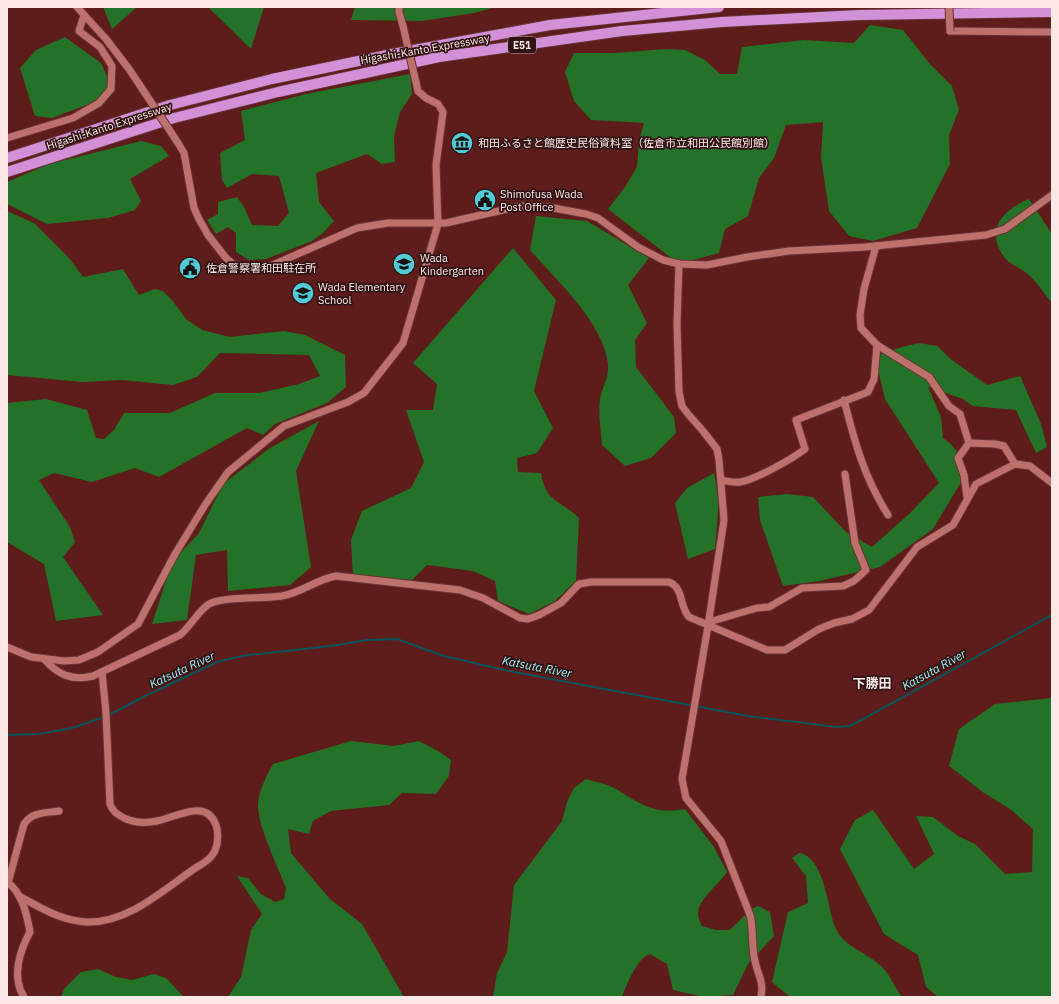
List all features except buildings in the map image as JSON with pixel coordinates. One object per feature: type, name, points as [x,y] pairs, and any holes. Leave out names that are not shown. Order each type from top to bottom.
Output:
[{"type":"highway","name":"Higashi-Kanto Expressway","points":[[7,158],[170,105],[295,74],[400,52],[550,25],[719,7]]},
{"type":"highway","name":"Higashi-Kanto Expressway","points":[[7,172],[182,116],[341,78],[447,56],[622,31],[722,22],[859,15],[1052,12]]},
{"type":"street","points":[[77,7],[106,39],[145,93],[184,153],[194,208],[208,235],[226,258],[239,268],[247,270],[262,269],[357,228],[388,224],[438,224],[520,206],[574,211],[598,218],[638,247],[663,260],[679,264],[707,265],[747,256],[789,250],[876,246],[986,235],[1005,228],[1052,195]]},
{"type":"street","points":[[7,647],[31,657],[44,659],[80,660],[98,652],[138,624],[175,554],[205,505],[228,472],[284,426],[348,402],[364,393],[404,342],[438,224],[436,165],[442,112],[438,104],[426,98],[418,91],[403,26],[398,12],[399,7]]},
{"type":"street","points":[[949,7],[950,31],[1052,32]]},
{"type":"street","points":[[7,138],[73,118],[99,103],[111,89],[112,66],[100,48],[79,31],[84,15]]},
{"type":"street","points":[[876,246],[864,289],[860,322],[861,328],[877,345],[929,377],[949,406],[960,414],[969,443]]},
{"type":"street","points":[[679,264],[677,324],[679,392],[682,406],[717,450],[721,480],[724,530],[709,624],[682,770],[683,789],[692,806],[720,841],[750,915],[753,926],[755,961],[763,982],[761,997]]},
{"type":"street","points":[[721,480],[740,482],[796,456],[805,449],[796,420],[844,400],[868,392],[872,387],[877,345]]},
{"type":"street","points":[[844,400],[859,456],[875,494],[888,515]]},
{"type":"street","points":[[969,443],[996,444],[1004,446],[1015,464]]},
{"type":"street","points":[[967,497],[964,475],[958,458],[969,443]]},
{"type":"street","points":[[44,659],[52,668],[62,675],[82,679],[102,672],[180,635],[191,625],[204,608],[215,601],[283,596],[328,577],[336,576],[460,590],[483,598],[520,618],[528,619],[561,603],[575,586],[584,582],[668,582],[673,584],[680,592],[685,612],[689,617],[709,624],[756,646],[777,651],[785,650],[819,629],[834,623],[861,616],[869,610],[917,547],[953,525],[967,497],[976,484],[1015,464],[1030,466],[1052,483]]},
{"type":"street","points":[[709,624],[757,608],[769,607],[802,588],[843,586],[854,581],[866,570],[855,543],[845,474]]},
{"type":"street","points":[[19,896],[61,918],[83,922],[104,920],[133,911],[178,881],[194,868],[208,861],[214,853],[217,843],[216,825],[211,817],[204,812],[193,810],[156,821],[140,822],[129,820],[112,810],[110,804],[106,713],[102,672]]},
{"type":"street","points":[[24,997],[18,985],[18,975],[21,949],[30,932],[19,896],[13,886],[7,882],[24,824],[28,817],[59,811]]},
{"type":"green space","points":[[103,7],[137,7],[112,29]]},
{"type":"green space","points":[[210,7],[264,7],[251,49],[210,9]]},
{"type":"green space","points":[[355,7],[496,7],[474,13],[422,21],[351,20]]},
{"type":"green space","points":[[870,25],[903,30],[929,63],[952,86],[959,110],[949,135],[950,164],[917,228],[873,241],[849,236],[829,211],[821,157],[823,122],[786,125],[774,158],[759,178],[748,216],[725,229],[719,253],[679,264],[608,209],[625,187],[637,167],[639,141],[644,123],[591,120],[574,101],[565,72],[574,53],[616,53],[666,49],[685,50],[705,60],[720,74],[737,74],[742,47],[804,40],[854,43]]},
{"type":"green space","points":[[65,37],[101,63],[114,92],[92,103],[52,118],[35,116],[20,68],[36,50]]},
{"type":"green space","points":[[410,74],[412,94],[400,112],[394,136],[395,162],[382,164],[367,154],[316,173],[319,202],[334,221],[323,233],[312,241],[266,259],[249,260],[236,252],[236,233],[228,227],[216,234],[207,220],[218,214],[218,202],[237,197],[244,207],[252,225],[278,226],[289,213],[279,176],[252,174],[227,188],[222,180],[220,153],[245,140],[241,111],[306,94]]},
{"type":"green space","points":[[141,141],[161,146],[169,156],[130,179],[141,201],[135,210],[108,218],[47,224],[7,204],[7,182],[49,164]]},
{"type":"green space","points":[[1029,199],[1052,234],[1052,303],[1028,274],[1004,257],[998,247],[996,238],[996,229],[1004,215],[1011,209]]},
{"type":"green space","points":[[7,211],[34,223],[70,259],[83,277],[123,269],[139,295],[155,289],[163,291],[172,300],[186,319],[202,330],[230,337],[284,331],[305,335],[345,355],[346,387],[327,403],[275,424],[263,435],[247,428],[159,477],[135,468],[92,482],[54,473],[39,480],[70,527],[75,542],[63,557],[103,615],[56,621],[44,564],[7,542],[7,403],[46,399],[87,410],[96,438],[104,439],[114,430],[124,413],[170,413],[215,393],[259,393],[299,384],[320,376],[309,355],[220,353],[197,377],[173,385],[122,380],[82,382],[7,375]]},
{"type":"green space","points":[[536,216],[587,221],[649,258],[628,285],[647,323],[635,340],[636,367],[674,417],[676,433],[651,458],[625,466],[602,445],[599,405],[608,369],[604,348],[598,333],[577,303],[530,250]]},
{"type":"green space","points":[[513,248],[556,300],[534,391],[553,428],[537,453],[517,458],[518,472],[541,473],[543,483],[550,496],[579,518],[576,581],[555,601],[529,614],[498,601],[495,581],[473,571],[427,565],[412,580],[353,577],[351,540],[362,511],[411,488],[424,462],[406,410],[433,410],[437,384],[413,363]]},
{"type":"green space","points":[[919,343],[937,346],[952,360],[987,385],[1020,376],[1041,424],[1047,447],[1036,453],[1016,410],[973,406],[963,399],[928,387],[941,417],[943,438],[951,444],[958,453],[963,468],[961,482],[933,529],[880,567],[819,581],[783,586],[760,520],[758,497],[787,494],[813,497],[846,532],[872,547],[909,514],[939,483],[885,399],[875,356]]},
{"type":"green space","points":[[319,421],[296,471],[311,567],[290,585],[228,591],[227,550],[196,555],[187,620],[152,624],[172,562],[199,533],[223,484],[270,448]]},
{"type":"green space","points":[[714,473],[719,500],[715,549],[688,559],[675,503],[687,488]]},
{"type":"green space","points":[[1052,698],[1052,997],[938,997],[926,987],[918,955],[884,934],[840,849],[855,820],[873,810],[914,869],[934,854],[916,816],[933,817],[958,836],[975,844],[1005,874],[1032,872],[1033,829],[1010,809],[984,793],[949,766],[959,729],[995,704]]},
{"type":"green space","points":[[351,741],[394,746],[419,741],[451,760],[449,776],[436,794],[402,793],[389,805],[331,811],[313,821],[309,834],[288,829],[291,853],[329,898],[362,924],[404,997],[228,997],[241,977],[251,930],[262,914],[237,876],[248,878],[261,894],[275,902],[284,899],[286,888],[264,834],[259,813],[259,799],[266,778],[273,764]]},
{"type":"green space","points":[[586,779],[613,787],[648,807],[665,811],[685,809],[714,847],[727,872],[701,904],[698,914],[702,926],[716,930],[730,930],[751,909],[758,906],[770,912],[774,936],[748,964],[733,995],[703,997],[673,990],[667,964],[650,954],[645,956],[637,966],[622,997],[493,997],[497,973],[507,952],[514,885],[562,821],[567,802],[574,788]]},
{"type":"green space","points":[[799,853],[808,857],[820,873],[833,920],[840,935],[850,945],[876,961],[881,966],[902,997],[790,997],[772,982],[788,912],[808,903],[806,876],[792,858]]},
{"type":"green space","points":[[98,969],[116,977],[132,980],[154,974],[166,978],[184,997],[61,997],[64,989],[81,972]]},
{"type":"waterway","name":"Katsuta River","points":[[7,735],[39,734],[72,728],[107,716],[217,662],[241,656],[331,646],[367,640],[397,639],[444,656],[509,671],[748,716],[837,727],[850,726],[1052,615]]},
{"type":"place","name":"和田ふるさと館歴史民俗資料室（佐倉市立和田公民館別館）","points":[[462,143]]},
{"type":"place","name":"Shimofusa Wada Post Office","points":[[485,200]]},
{"type":"place","name":"Wada Kindergarten","points":[[404,264]]},
{"type":"place","name":"佐倉警察署和田駐在所","points":[[190,268]]},
{"type":"place","name":"Wada Elementary School","points":[[303,293]]},
{"type":"district","name":"下勝田","points":[[872,683]]}]
